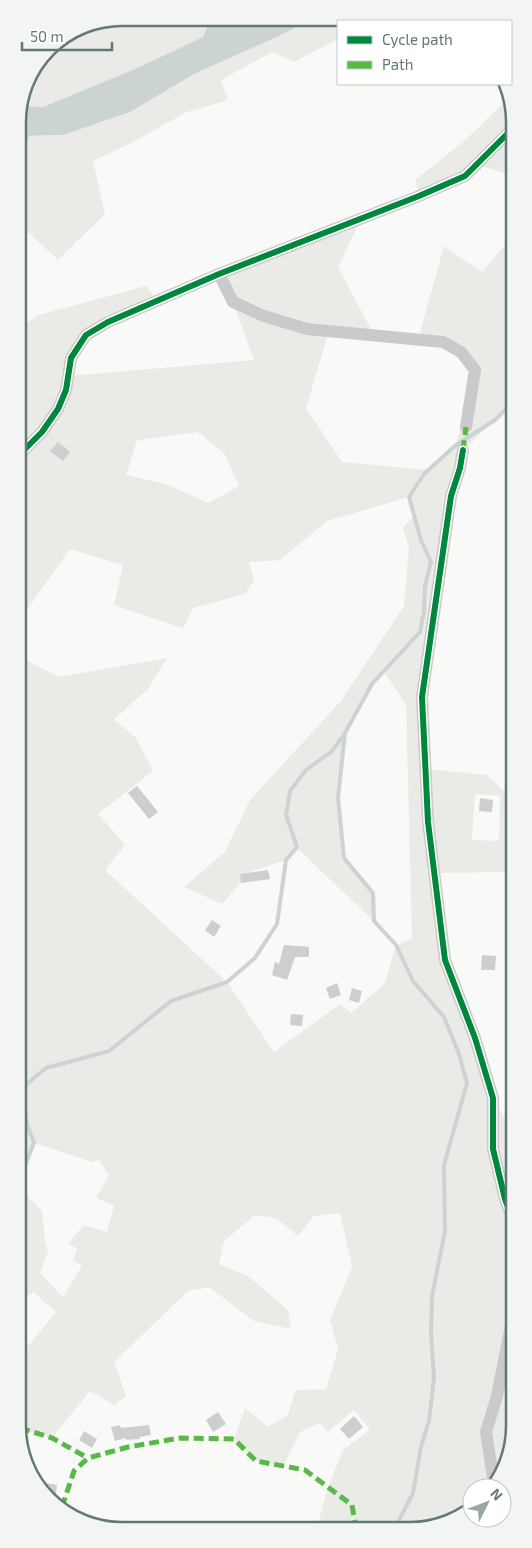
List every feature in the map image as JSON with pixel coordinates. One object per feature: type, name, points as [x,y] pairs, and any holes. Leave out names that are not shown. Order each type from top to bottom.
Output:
[{"type":"street","points":[[26,448],[42,432],[58,410],[66,390],[71,358],[86,335],[108,322],[220,274],[465,176],[506,134]]},
{"type":"street","points":[[220,274],[233,302],[264,316],[307,329],[443,342],[461,352],[475,370],[466,427]]},
{"type":"street","points":[[463,450],[460,468],[451,496],[422,697],[428,822],[445,960],[475,1038],[493,1098],[493,1150],[506,1202]]},
{"type":"street","points":[[493,1474],[486,1432],[497,1396],[506,1351]]},
{"type":"shaded area","points":[[208,26],[203,37],[135,69],[43,107],[27,106],[36,80],[54,54],[74,39],[110,27]]},
{"type":"shaded area","points":[[208,26],[299,26],[196,73],[130,112],[63,135],[26,136],[27,106],[43,107],[135,69],[203,37]]},
{"type":"shaded area","points":[[299,26],[337,26],[337,40],[294,62],[272,52],[221,80],[228,100],[187,112],[131,143],[93,161],[105,214],[58,260],[26,230],[26,136],[63,135],[130,112],[196,73]]},
{"type":"shaded area","points":[[504,103],[506,116],[506,173],[476,165],[419,196],[415,180],[462,143]]},
{"type":"shaded area","points":[[361,219],[338,267],[374,335],[329,331],[306,408],[342,462],[428,470],[456,445],[475,370],[461,352],[418,340],[444,246],[482,272],[506,243],[506,410],[463,450],[429,643],[426,769],[487,775],[502,789],[506,790],[506,872],[435,873],[445,960],[493,1098],[506,1120],[506,1432],[501,1457],[491,1478],[462,1478],[462,1506],[441,1517],[416,1522],[319,1522],[328,1487],[343,1450],[370,1430],[354,1410],[328,1432],[320,1423],[300,1432],[283,1466],[256,1461],[234,1439],[245,1408],[268,1427],[288,1415],[295,1390],[326,1389],[338,1349],[330,1320],[352,1267],[340,1213],[314,1216],[298,1236],[276,1218],[255,1215],[224,1241],[219,1264],[248,1276],[288,1310],[291,1329],[254,1321],[209,1287],[188,1291],[114,1362],[126,1396],[114,1405],[90,1391],[52,1438],[26,1430],[26,1346],[56,1312],[33,1292],[26,1297],[26,1194],[42,1211],[48,1252],[40,1273],[63,1297],[82,1266],[73,1260],[77,1249],[68,1243],[84,1225],[107,1232],[114,1206],[96,1198],[109,1175],[99,1160],[92,1162],[34,1143],[26,1158],[26,660],[59,677],[167,658],[148,689],[114,719],[136,738],[153,771],[98,814],[125,845],[105,870],[227,982],[274,1052],[340,1004],[351,1013],[385,983],[396,945],[412,939],[406,705],[384,671],[372,684],[345,733],[338,798],[344,858],[373,893],[374,921],[297,848],[286,860],[250,872],[222,904],[184,887],[225,852],[250,800],[341,701],[404,606],[409,548],[403,528],[414,515],[409,497],[327,521],[280,560],[249,562],[254,580],[245,594],[193,608],[183,628],[114,605],[123,565],[70,549],[26,611],[26,324],[39,315],[146,286],[158,301],[86,335],[68,376],[254,360],[233,302],[219,274]],"holes":[[[198,432],[224,453],[239,486],[208,503],[166,484],[126,475],[137,440]],[[475,794],[500,796],[499,841],[472,840]]]},
{"type":"building","points":[[58,442],[70,452],[63,461],[50,451]]},
{"type":"building","points":[[137,786],[158,812],[149,819],[128,793]]},
{"type":"building","points":[[480,798],[493,800],[492,812],[479,811]]},
{"type":"building","points":[[268,870],[270,879],[241,883],[240,874]]},
{"type":"building","points":[[212,920],[221,926],[214,937],[205,930]]},
{"type":"building","points":[[284,945],[309,947],[309,957],[295,957],[287,980],[272,975],[275,962],[279,964]]},
{"type":"building","points":[[482,955],[496,956],[495,970],[481,970]]},
{"type":"building","points":[[337,983],[341,995],[330,999],[326,988]]},
{"type":"building","points":[[352,988],[362,991],[359,1003],[349,1000]]},
{"type":"building","points":[[291,1014],[303,1015],[302,1026],[290,1025]]},
{"type":"building","points":[[218,1412],[226,1424],[213,1432],[206,1420]]},
{"type":"building","points":[[354,1416],[363,1427],[349,1439],[340,1429]]},
{"type":"building","points":[[120,1425],[121,1428],[149,1425],[151,1435],[140,1437],[140,1439],[126,1440],[126,1438],[115,1441],[111,1427]]},
{"type":"building","points":[[84,1431],[97,1439],[92,1448],[79,1440]]},
{"type":"building","points":[[46,1484],[57,1485],[56,1495],[54,1494]]},
{"type":"waterway","points":[[26,139],[29,133]]},
{"type":"waterway","points":[[398,1522],[413,1493],[421,1447],[429,1421],[434,1377],[431,1334],[432,1296],[445,1231],[444,1165],[467,1083],[459,1054],[444,1017],[413,981],[396,945],[374,921],[373,893],[344,858],[338,798],[345,733],[372,684],[420,632],[424,611],[425,586],[431,562],[421,540],[409,497],[424,474],[456,445],[495,420],[506,409]]},
{"type":"waterway","points":[[26,1085],[46,1068],[109,1051],[171,1001],[227,982],[255,958],[277,924],[286,860],[297,847],[286,815],[290,791],[306,770],[331,752],[344,735]]},
{"type":"waterway","points":[[26,1117],[34,1143],[26,1163]]},
{"type":"marked path","points":[[463,450],[466,427]]},
{"type":"marked path","points":[[26,1430],[52,1438],[88,1458]]},
{"type":"marked path","points":[[64,1502],[74,1471],[88,1458],[128,1447],[180,1438],[234,1439],[256,1461],[305,1470],[352,1505],[355,1522]]},
{"type":"cycle path","points":[[26,448],[42,432],[58,409],[66,390],[71,358],[86,335],[108,322],[219,274],[419,196],[465,176],[506,135]]},
{"type":"cycle path","points":[[463,450],[460,468],[451,496],[422,697],[428,822],[445,960],[475,1038],[493,1098],[493,1149],[506,1202]]}]
